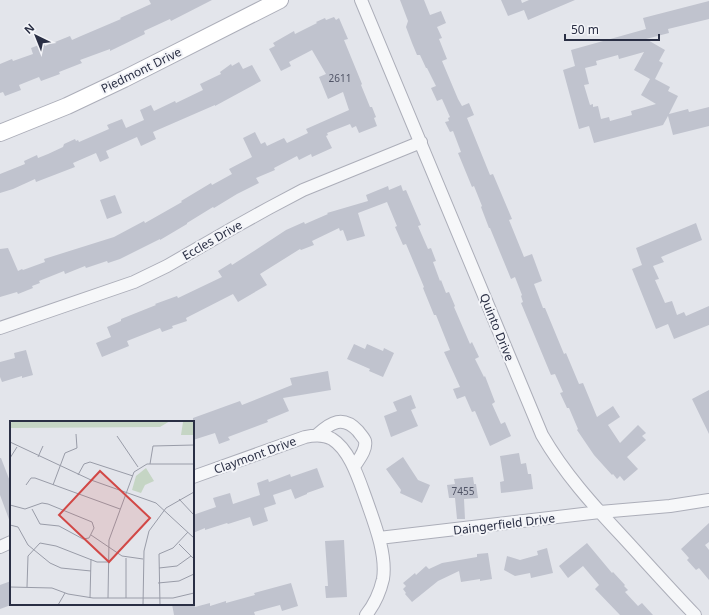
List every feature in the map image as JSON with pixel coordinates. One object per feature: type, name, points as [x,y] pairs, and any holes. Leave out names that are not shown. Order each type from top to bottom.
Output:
[{"type":"street","name":"Piedmont Drive","points":[[0,132],[67,106],[124,79],[280,0]]},
{"type":"street","name":"Quinto Drive","points":[[361,0],[542,435],[566,472],[600,512],[695,615]]},
{"type":"street","name":"Eccles Drive","points":[[0,328],[134,282],[167,266],[268,208],[303,190],[421,142]]},
{"type":"street","name":"Claymont Drive","points":[[194,477],[305,437],[317,435],[326,427],[335,422],[345,422],[354,426],[361,434],[365,442],[362,455],[354,467]]},
{"type":"street","points":[[317,435],[331,438],[338,444],[354,467],[379,538],[383,559],[383,578],[377,597],[366,615]]},
{"type":"street","name":"Daingerfield Drive","points":[[379,538],[600,512],[670,506],[709,500]]},
{"type":"street","points":[[0,546],[10,542]]},
{"type":"building","points":[[149,0],[212,0],[171,21],[170,19],[144,31],[145,34],[110,51],[110,49],[80,60],[82,63],[59,72],[60,74],[41,81],[39,77],[19,85],[21,90],[5,96],[3,92],[0,93],[0,64],[12,59],[13,61],[33,54],[31,48],[44,43],[45,46],[70,36],[72,40],[121,19],[120,18],[151,4]]},
{"type":"building","points":[[400,0],[424,0],[430,15],[441,11],[446,23],[437,27],[442,38],[439,39],[447,59],[442,61],[462,106],[469,103],[474,115],[467,118],[490,175],[493,174],[512,219],[509,220],[524,257],[532,254],[542,281],[534,284],[543,308],[545,308],[564,354],[566,353],[579,384],[583,383],[597,417],[613,406],[620,417],[608,425],[620,443],[638,425],[646,433],[642,436],[646,440],[627,457],[638,469],[624,481],[620,476],[617,479],[613,474],[612,475],[594,455],[577,430],[578,429],[569,408],[567,408],[560,393],[563,392],[555,374],[551,375],[521,303],[523,302],[522,295],[515,277],[511,279],[489,228],[474,186],[472,187],[458,153],[461,152],[453,131],[450,132],[445,122],[449,121],[448,118],[450,117],[442,99],[437,101],[431,88],[436,86],[420,55],[417,55],[412,43],[406,27],[408,21]]},
{"type":"building","points":[[501,0],[521,0],[522,3],[529,0],[575,0],[528,20],[524,10],[508,16]]},
{"type":"building","points":[[709,1],[709,19],[668,29],[669,33],[646,39],[665,50],[659,61],[663,63],[655,79],[670,87],[668,91],[678,96],[669,114],[688,109],[689,112],[709,107],[709,126],[673,135],[668,116],[663,125],[594,143],[589,126],[579,129],[563,70],[575,66],[571,50],[646,29],[643,18]],"holes":[[[644,52],[634,70],[650,79],[641,95],[656,104],[631,111],[632,115],[610,121],[609,117],[601,119],[598,106],[593,107],[593,104],[590,105],[584,85],[589,84],[585,68],[597,65],[596,61],[618,55],[619,59]]]},
{"type":"building","points":[[334,17],[336,20],[339,18],[348,39],[344,40],[370,107],[372,107],[376,117],[374,118],[377,126],[359,133],[356,126],[352,128],[350,124],[327,133],[328,135],[326,136],[332,148],[312,157],[311,154],[299,160],[297,156],[274,168],[275,170],[256,178],[259,183],[214,208],[213,207],[160,240],[120,259],[108,263],[107,261],[86,268],[85,266],[65,274],[64,271],[39,281],[40,283],[32,286],[33,288],[18,294],[17,292],[0,297],[0,249],[8,248],[18,271],[45,262],[44,259],[114,237],[144,221],[145,223],[182,202],[181,201],[211,183],[212,185],[232,174],[229,169],[252,157],[243,138],[255,132],[261,144],[265,142],[267,146],[284,138],[287,143],[308,133],[306,129],[349,110],[343,92],[328,99],[319,77],[326,74],[312,50],[289,62],[291,66],[281,71],[269,49],[275,46],[273,43],[294,31],[295,34],[325,18],[326,20]]},
{"type":"building","points":[[239,62],[243,69],[252,65],[261,81],[215,106],[153,132],[156,139],[141,146],[137,137],[106,151],[109,158],[100,162],[96,153],[73,163],[75,167],[36,182],[35,179],[0,193],[0,174],[25,164],[24,161],[37,155],[38,158],[63,147],[64,144],[75,139],[79,142],[109,129],[107,125],[122,119],[126,128],[144,120],[140,110],[151,105],[154,111],[175,101],[176,103],[203,90],[200,84],[221,74],[220,72],[231,64],[232,66]]},
{"type":"building","points":[[401,185],[403,191],[406,190],[421,225],[418,226],[428,249],[431,248],[436,261],[433,262],[440,281],[441,280],[446,293],[449,292],[470,344],[472,342],[479,357],[475,359],[484,377],[485,376],[495,402],[492,404],[501,424],[505,422],[511,436],[490,446],[475,411],[472,412],[465,396],[457,399],[453,389],[460,387],[444,352],[450,350],[436,315],[434,315],[406,244],[403,245],[395,227],[397,226],[387,202],[358,213],[365,236],[347,241],[343,230],[340,231],[339,228],[312,241],[314,245],[301,250],[300,249],[260,274],[267,285],[238,302],[233,294],[186,318],[187,321],[172,326],[173,328],[162,332],[160,328],[127,341],[129,346],[102,357],[96,343],[111,337],[107,327],[121,321],[121,319],[156,305],[155,304],[177,296],[178,298],[222,277],[218,271],[231,263],[232,265],[286,230],[304,222],[305,224],[328,214],[327,213],[368,201],[366,195],[388,186],[389,190]]},
{"type":"building","points":[[115,195],[122,213],[107,219],[100,200]]},
{"type":"building","points":[[696,223],[702,240],[661,257],[664,262],[653,266],[659,279],[655,280],[665,303],[672,301],[677,315],[684,312],[686,316],[709,306],[709,325],[674,339],[668,324],[656,329],[632,269],[642,265],[636,248]]},
{"type":"building","points":[[354,344],[365,349],[367,344],[383,351],[384,348],[394,353],[383,377],[369,371],[370,369],[347,359]]},
{"type":"building","points":[[26,350],[33,375],[22,378],[22,376],[2,382],[0,377],[0,362],[15,358],[14,353]]},
{"type":"building","points":[[328,371],[331,390],[283,398],[289,411],[267,420],[268,422],[228,437],[230,440],[219,444],[215,433],[194,440],[193,418],[240,401],[242,405],[292,385],[290,378]]},
{"type":"building","points":[[709,390],[709,434],[692,399]]},
{"type":"building","points":[[411,395],[416,408],[411,410],[418,426],[391,437],[384,416],[397,411],[393,402]]},
{"type":"building","points":[[519,453],[521,464],[526,463],[528,474],[531,474],[533,489],[501,493],[500,482],[504,481],[500,456]]},
{"type":"building","points":[[403,457],[418,480],[430,485],[422,503],[400,493],[401,490],[386,469]]},
{"type":"building","points":[[1,458],[10,481],[10,522],[0,495]]},
{"type":"building","points":[[317,468],[324,487],[295,499],[291,489],[273,495],[276,504],[264,508],[268,521],[253,526],[250,517],[205,530],[205,528],[194,533],[194,515],[216,507],[213,498],[230,493],[233,504],[260,495],[257,483],[268,479],[269,482],[290,474],[291,477]]},
{"type":"building","points":[[473,477],[474,484],[476,484],[478,498],[464,499],[465,519],[457,519],[455,498],[449,498],[447,485],[455,484],[454,479]]},
{"type":"building","points":[[709,523],[709,542],[705,545],[709,550],[709,580],[699,568],[696,570],[687,560],[689,558],[681,549]]},
{"type":"building","points":[[344,540],[347,597],[326,598],[325,586],[328,586],[325,541]]},
{"type":"building","points":[[587,543],[612,573],[613,572],[625,585],[624,586],[628,590],[625,592],[638,606],[642,603],[653,615],[620,615],[595,589],[599,585],[583,566],[568,578],[559,566]]},
{"type":"building","points":[[547,548],[553,573],[531,578],[530,573],[515,576],[504,570],[507,556],[520,560],[538,555],[537,551]]},
{"type":"building","points":[[488,553],[492,579],[461,582],[459,571],[438,581],[412,602],[405,594],[406,593],[403,589],[406,586],[403,583],[415,573],[416,575],[426,566],[429,569],[442,563],[477,557],[477,554]]},
{"type":"building","points":[[10,581],[11,605],[0,609],[0,585]]},
{"type":"building","points":[[291,583],[298,606],[282,611],[280,605],[254,612],[255,615],[174,615],[172,605],[194,604],[195,607],[210,603],[210,606],[255,595],[254,593]]}]
